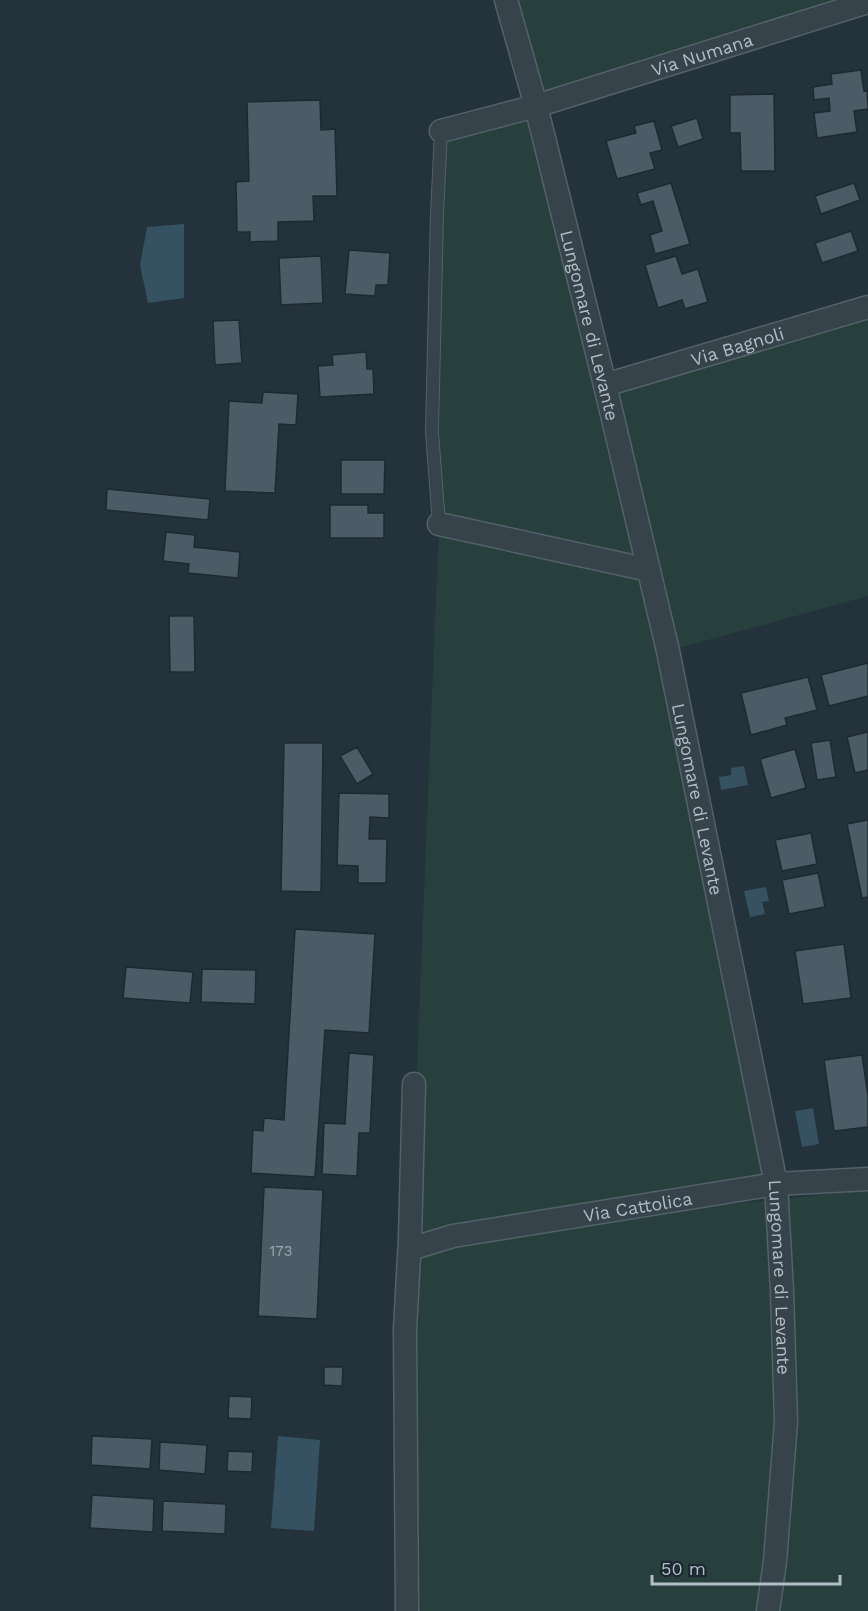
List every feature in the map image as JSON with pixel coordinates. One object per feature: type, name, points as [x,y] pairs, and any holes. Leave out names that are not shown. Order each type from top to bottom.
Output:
[{"type":"street","name":"Lungomare di Levante","points":[[506,0],[536,106],[668,651],[776,1184],[786,1422],[775,1561],[768,1611]]},
{"type":"street","name":"Via Numana","points":[[441,130],[536,106],[868,2]]},
{"type":"street","name":"Via Bagnoli","points":[[605,385],[868,307]]},
{"type":"street","points":[[440,524],[649,570]]},
{"type":"street","points":[[407,1611],[405,1329],[410,1249],[414,1084]]},
{"type":"street","name":"Via Cattolica","points":[[410,1249],[453,1236],[776,1184],[868,1179]]},
{"type":"lane","points":[[440,524],[432,432],[441,130]]},
{"type":"green space","points":[[506,0],[868,0],[536,106]]},
{"type":"green space","points":[[536,106],[605,385],[868,309],[868,596],[668,651],[776,1183],[431,1235],[868,1190],[868,1611],[409,1611],[410,1238],[439,524],[441,131]]},
{"type":"water","points":[[184,224],[184,298],[148,303],[140,265],[147,227]]},
{"type":"water","points":[[744,766],[748,785],[721,790],[719,777],[731,775],[731,768]]},
{"type":"water","points":[[766,887],[769,901],[762,902],[765,914],[750,917],[744,891]]},
{"type":"water","points":[[813,1108],[819,1144],[802,1147],[795,1111]]},
{"type":"water","points":[[278,1436],[320,1440],[314,1531],[271,1528]]},
{"type":"building","points":[[861,70],[864,91],[867,90],[868,109],[854,111],[857,132],[817,138],[814,113],[830,111],[829,98],[814,100],[813,87],[832,84],[831,74]]},
{"type":"building","points":[[774,94],[775,171],[741,171],[740,133],[730,133],[730,95]]},
{"type":"building","points":[[320,100],[321,130],[335,129],[337,196],[313,196],[314,221],[278,222],[278,241],[250,242],[250,232],[237,232],[236,182],[249,181],[247,102]]},
{"type":"building","points":[[697,118],[703,139],[678,147],[671,126]]},
{"type":"building","points":[[654,121],[662,150],[650,153],[655,169],[617,179],[606,141],[636,133],[634,126]]},
{"type":"building","points":[[671,183],[690,244],[655,254],[650,235],[662,231],[653,201],[641,205],[637,193]]},
{"type":"building","points":[[854,183],[860,200],[821,214],[815,196]]},
{"type":"building","points":[[851,231],[858,251],[822,263],[815,243]]},
{"type":"building","points":[[349,250],[390,253],[388,285],[376,285],[375,296],[345,294]]},
{"type":"building","points":[[321,256],[323,303],[281,305],[279,258]]},
{"type":"building","points":[[676,256],[682,274],[698,269],[708,302],[685,309],[682,300],[658,308],[645,265]]},
{"type":"building","points":[[239,320],[242,363],[215,365],[213,321]]},
{"type":"building","points":[[366,352],[367,369],[373,369],[374,394],[320,397],[318,366],[333,365],[332,355]]},
{"type":"building","points":[[263,392],[298,394],[296,425],[279,424],[275,493],[225,491],[229,401],[262,403]]},
{"type":"building","points":[[341,460],[385,460],[384,494],[341,494]]},
{"type":"building","points":[[107,489],[210,499],[208,520],[106,510]]},
{"type":"building","points":[[330,505],[368,505],[368,513],[384,513],[384,538],[330,538]]},
{"type":"building","points":[[166,532],[195,535],[194,547],[240,552],[238,578],[188,573],[189,564],[163,561]]},
{"type":"building","points":[[169,616],[194,616],[195,672],[170,672]]},
{"type":"building","points":[[868,663],[868,696],[829,706],[821,675]]},
{"type":"building","points":[[808,677],[817,710],[785,718],[787,725],[751,735],[741,693]]},
{"type":"building","points":[[868,732],[868,770],[855,773],[847,737]]},
{"type":"building","points":[[830,740],[836,777],[817,780],[811,743]]},
{"type":"building","points":[[284,743],[323,743],[321,892],[281,891]]},
{"type":"building","points":[[357,747],[373,774],[357,784],[340,756]]},
{"type":"building","points":[[795,749],[806,788],[771,798],[760,759]]},
{"type":"building","points":[[339,793],[389,794],[389,818],[370,817],[369,839],[387,839],[386,883],[358,883],[358,866],[337,865]]},
{"type":"building","points":[[868,820],[868,897],[862,898],[847,824]]},
{"type":"building","points":[[811,833],[817,864],[782,871],[775,840]]},
{"type":"building","points":[[818,873],[825,907],[789,914],[782,880]]},
{"type":"building","points":[[295,929],[375,934],[369,1033],[325,1030],[315,1177],[251,1173],[253,1130],[263,1131],[264,1118],[284,1120]]},
{"type":"building","points":[[844,944],[851,998],[803,1004],[795,951]]},
{"type":"building","points":[[126,967],[193,972],[190,1003],[123,998]]},
{"type":"building","points":[[202,969],[256,970],[255,1004],[201,1002]]},
{"type":"building","points":[[349,1053],[374,1055],[370,1133],[359,1133],[357,1176],[322,1174],[324,1123],[345,1124]]},
{"type":"building","points":[[862,1055],[868,1096],[868,1127],[834,1131],[824,1060]]},
{"type":"building","points":[[264,1187],[323,1190],[317,1319],[258,1316]]},
{"type":"building","points":[[324,1367],[343,1367],[342,1386],[324,1385]]},
{"type":"building","points":[[229,1396],[252,1397],[251,1419],[228,1418]]},
{"type":"building","points":[[92,1436],[152,1439],[150,1469],[91,1465]]},
{"type":"building","points":[[160,1442],[207,1445],[205,1474],[159,1470]]},
{"type":"building","points":[[228,1451],[253,1452],[252,1472],[227,1471]]},
{"type":"building","points":[[92,1495],[154,1499],[153,1532],[90,1528]]},
{"type":"building","points":[[163,1501],[226,1504],[225,1534],[162,1531]]}]
